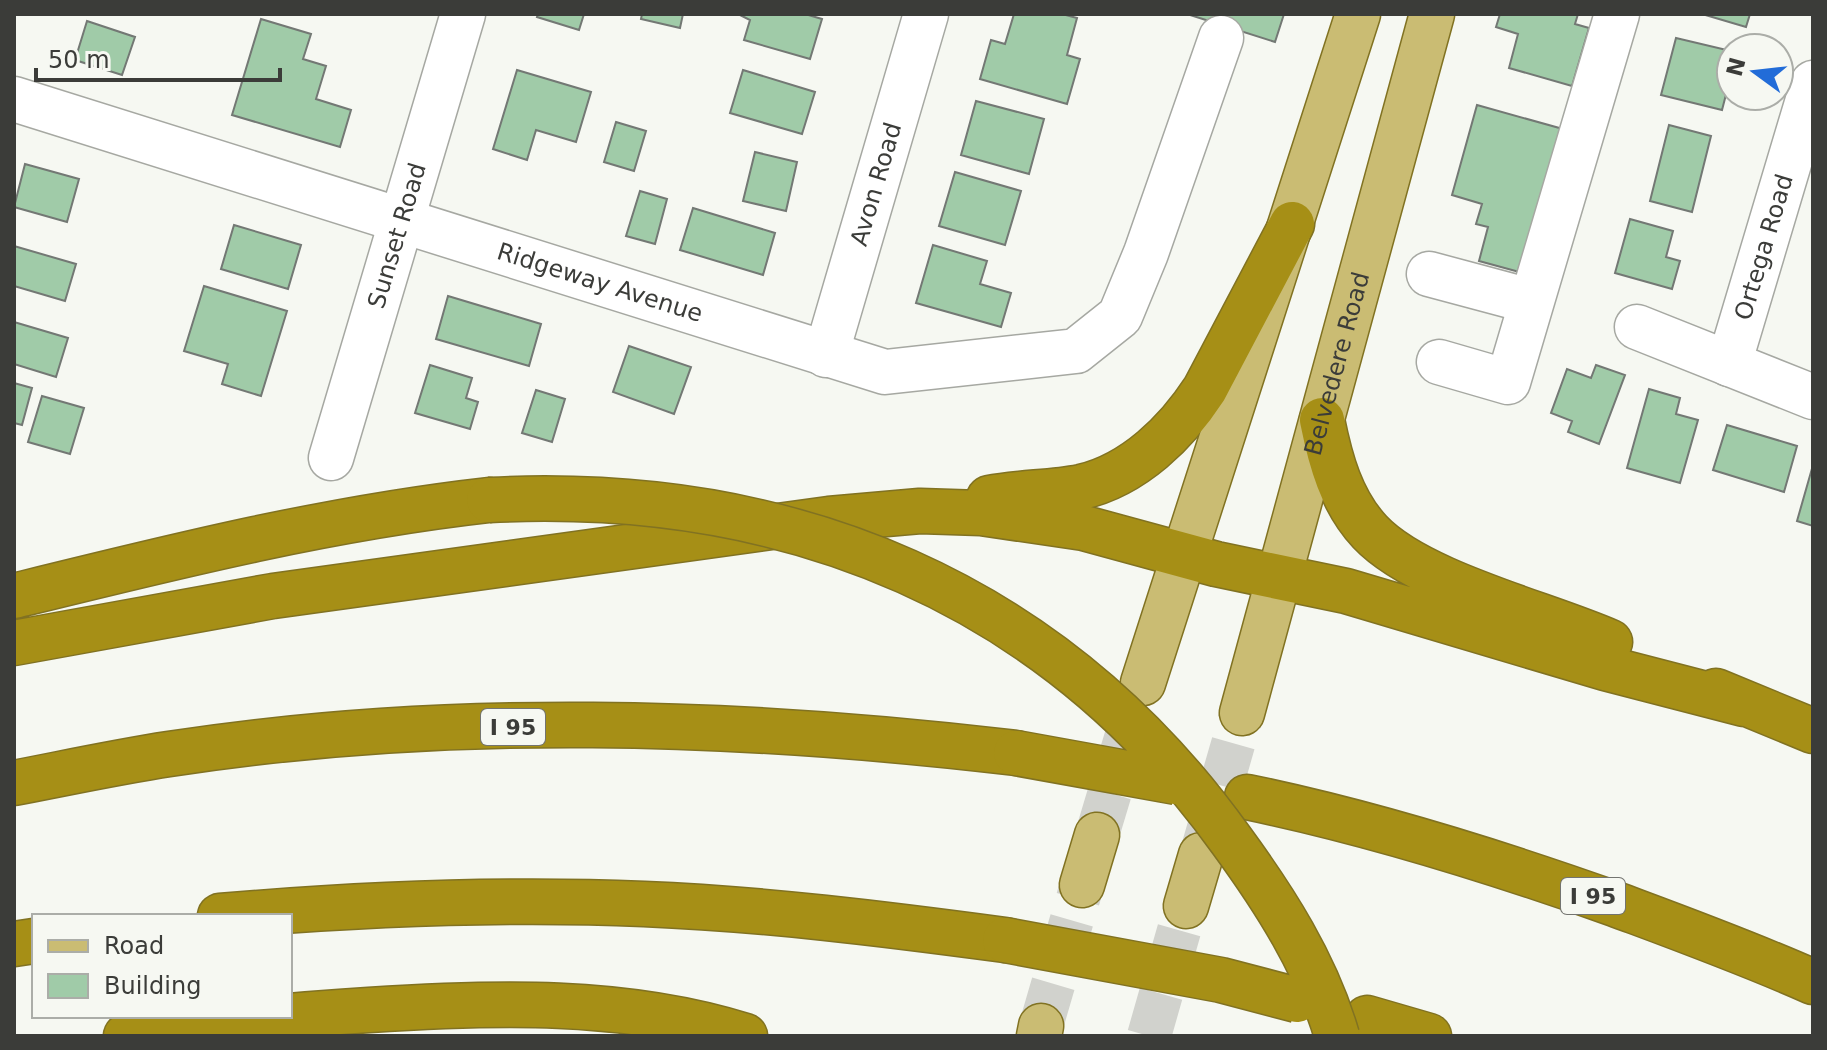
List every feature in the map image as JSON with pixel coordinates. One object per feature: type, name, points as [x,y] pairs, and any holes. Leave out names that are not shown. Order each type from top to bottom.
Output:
[{"type":"highway","points":[[14,643],[273,596],[829,519],[920,511],[1021,491],[1078,487],[1098,482],[1155,448],[1191,410],[1292,224]]},
{"type":"highway","points":[[1322,420],[1328,453],[1344,493],[1369,531],[1403,558],[1479,592],[1607,640],[1744,704],[1813,731]]},
{"type":"highway","points":[[14,596],[229,543],[365,516],[489,500],[613,500],[704,510],[766,522],[852,548],[903,569],[1036,643],[1082,677],[1125,716],[1208,807],[1281,913],[1310,964],[1330,1011],[1326,1013]]},
{"type":"highway","points":[[920,511],[1034,519],[1119,536],[1245,571],[1346,591],[1605,668],[1744,704]]},
{"type":"highway","name":"I 95","points":[[14,783],[185,752],[363,734],[644,725],[915,741],[1016,753],[1176,782]]},
{"type":"highway","name":"I 95","points":[[1247,797],[1368,825],[1531,874],[1705,937],[1813,982]]},
{"type":"highway","points":[[255,914],[463,902],[643,904],[823,917],[1005,940],[1221,980],[1326,1013],[1429,1036]]},
{"type":"highway","points":[[292,1016],[438,1006],[505,1005],[624,1011],[673,1018],[745,1036]]},
{"type":"highway","points":[[126,1036],[270,1018]]},
{"type":"main road","points":[[1143,683],[1358,14]]},
{"type":"main road","name":"Belvedere Road","points":[[1242,713],[1432,14]]},
{"type":"main road","points":[[1082,885],[1097,835]]},
{"type":"main road","points":[[1186,906],[1201,855]]},
{"type":"street","name":"Sunset Road","points":[[331,458],[463,14]]},
{"type":"street","name":"Avon Road","points":[[826,355],[926,14]]},
{"type":"street","points":[[1439,362],[1508,382],[1617,14]]},
{"type":"street","name":"Ridgeway Avenue","points":[[14,99],[885,372],[1076,351],[1120,316],[1146,253],[1221,38]]},
{"type":"street","name":"Ortega Road","points":[[1729,364],[1813,83]]},
{"type":"street","points":[[1429,274],[1530,301]]},
{"type":"street","points":[[1637,327],[1813,397]]},
{"type":"building","points":[[538,14],[584,14],[579,30],[537,17]]},
{"type":"building","points":[[642,14],[683,14],[680,28],[641,19]]},
{"type":"building","points":[[738,14],[805,14],[822,19],[810,59],[744,40],[750,20]]},
{"type":"building","points":[[1014,14],[1062,14],[1077,18],[1067,55],[1080,59],[1067,104],[980,79],[991,40],[1005,44]]},
{"type":"building","points":[[1187,14],[1284,14],[1275,42]]},
{"type":"building","points":[[1500,14],[1578,14],[1575,24],[1589,28],[1572,86],[1509,68],[1518,34],[1496,27]]},
{"type":"building","points":[[1702,14],[1750,14],[1746,27]]},
{"type":"building","points":[[261,19],[311,34],[303,59],[326,66],[316,99],[351,110],[340,147],[232,115]]},
{"type":"building","points":[[87,21],[135,37],[122,75],[75,60]]},
{"type":"building","points":[[1676,38],[1715,47],[1715,108],[1661,95]]},
{"type":"building","points":[[517,70],[591,92],[576,142],[536,130],[527,160],[493,149]]},
{"type":"building","points":[[743,70],[815,92],[802,134],[730,113]]},
{"type":"building","points":[[976,101],[1044,119],[1029,174],[961,155]]},
{"type":"building","points":[[1477,105],[1563,129],[1523,273],[1479,261],[1488,227],[1476,224],[1482,204],[1452,195]]},
{"type":"building","points":[[616,122],[646,131],[634,171],[604,162]]},
{"type":"building","points":[[1669,125],[1711,136],[1692,212],[1650,201]]},
{"type":"building","points":[[755,152],[797,162],[786,211],[743,201]]},
{"type":"building","points":[[25,164],[79,179],[67,222],[14,207]]},
{"type":"building","points":[[955,172],[1021,191],[1005,245],[939,226]]},
{"type":"building","points":[[640,191],[667,199],[655,244],[626,236]]},
{"type":"building","points":[[693,208],[775,233],[763,275],[680,250]]},
{"type":"building","points":[[1630,219],[1673,231],[1666,257],[1680,261],[1672,289],[1615,273]]},
{"type":"building","points":[[234,225],[301,245],[288,289],[221,269]]},
{"type":"building","points":[[933,245],[987,261],[980,284],[1011,293],[1001,327],[916,303]]},
{"type":"building","points":[[14,246],[76,264],[65,301],[14,286]]},
{"type":"building","points":[[204,286],[287,311],[261,396],[222,384],[228,364],[184,351]]},
{"type":"building","points":[[448,296],[541,324],[529,366],[436,339]]},
{"type":"building","points":[[14,322],[68,338],[56,377],[14,364]]},
{"type":"building","points":[[629,346],[691,367],[674,414],[613,392]]},
{"type":"building","points":[[430,365],[472,378],[466,398],[478,402],[470,429],[415,413]]},
{"type":"building","points":[[1596,365],[1625,375],[1599,444],[1568,432],[1572,421],[1551,413],[1567,369],[1591,378]]},
{"type":"building","points":[[14,383],[32,388],[22,425],[14,423]]},
{"type":"building","points":[[1649,389],[1680,398],[1676,414],[1698,420],[1680,483],[1627,468]]},
{"type":"building","points":[[536,390],[565,399],[552,442],[522,433]]},
{"type":"building","points":[[42,396],[84,408],[70,454],[28,442]]},
{"type":"building","points":[[1727,425],[1797,446],[1784,492],[1713,470]]},
{"type":"building","points":[[1813,465],[1813,526],[1797,521]]},
{"type":"tunnel","points":[[1203,849],[1242,713]]},
{"type":"tunnel","points":[[1097,835],[1127,735]]},
{"type":"tunnel","points":[[1041,1026],[1082,885]]},
{"type":"tunnel","points":[[1149,1036],[1186,906]]}]
